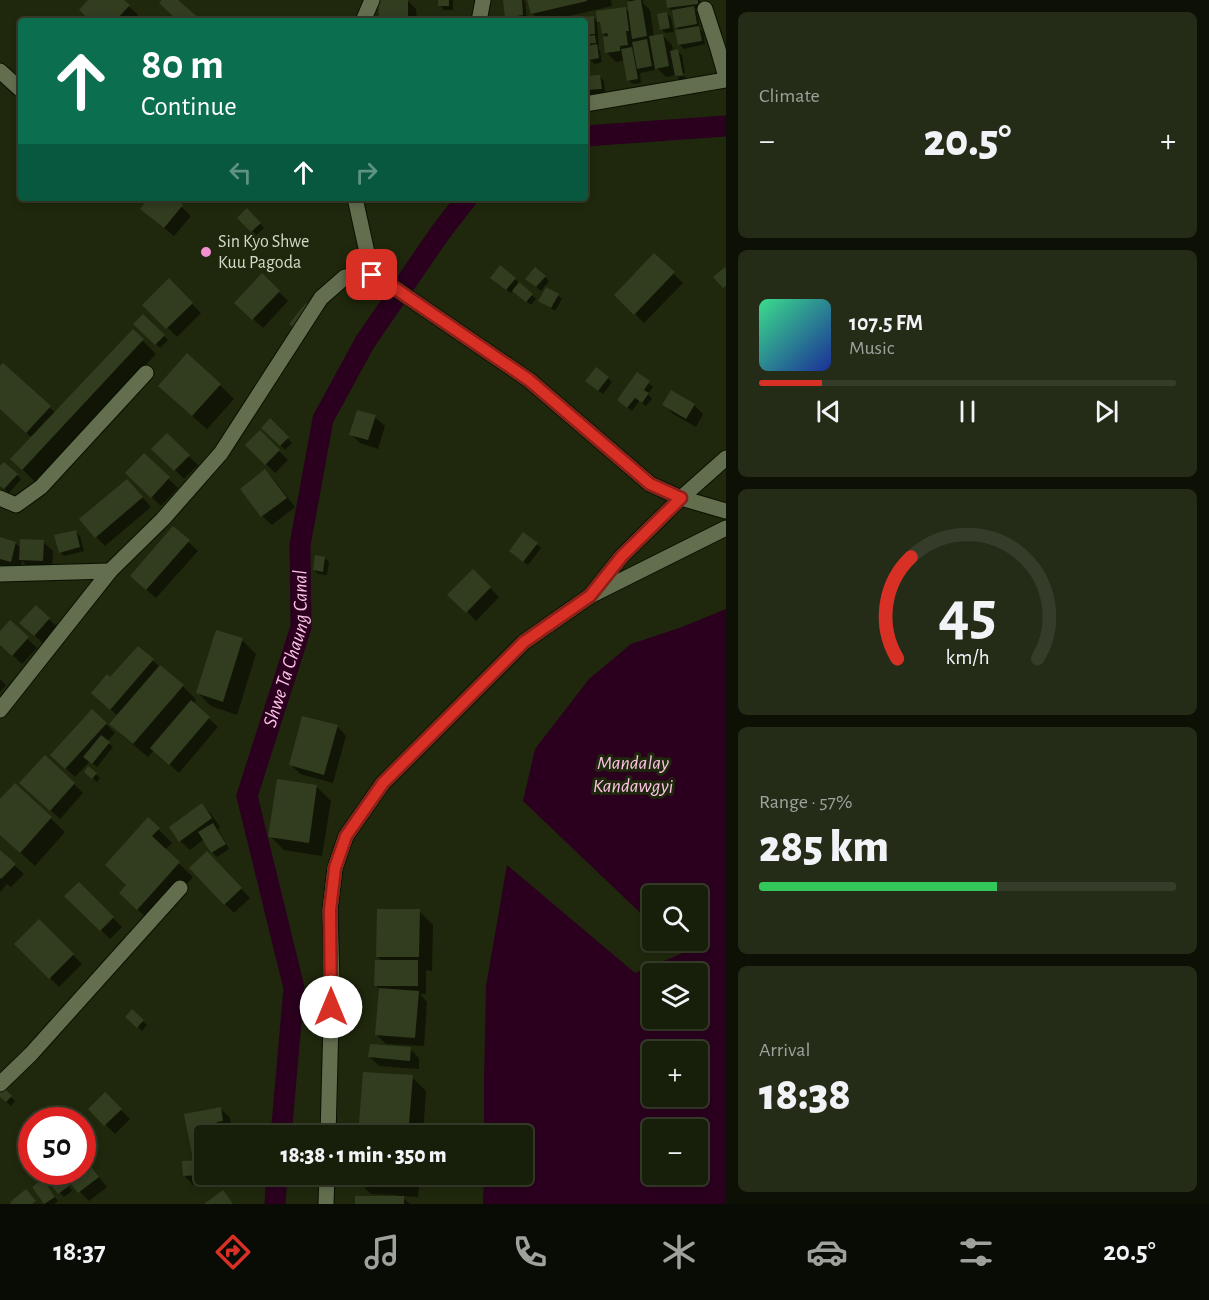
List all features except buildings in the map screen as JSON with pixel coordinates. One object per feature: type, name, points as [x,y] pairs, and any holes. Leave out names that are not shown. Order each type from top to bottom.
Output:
[{"type":"street","points":[[364,18],[372,0]]},
{"type":"street","points":[[480,18],[483,0]]},
{"type":"street","points":[[588,103],[726,78],[722,48],[705,9]]},
{"type":"street","points":[[0,71],[18,87]]},
{"type":"street","points":[[357,201],[372,275]]},
{"type":"street","points":[[0,710],[110,571],[163,519],[221,453],[321,298],[345,277],[372,275],[393,287],[529,380],[650,484],[681,498],[726,511]]},
{"type":"street","points":[[0,498],[16,505],[41,487],[146,373]]},
{"type":"street","points":[[590,596],[622,556],[726,458]]},
{"type":"street","points":[[328,1125],[332,983],[330,910],[335,868],[346,836],[383,783],[524,642],[590,596],[726,528]]},
{"type":"street","points":[[0,574],[110,571]]},
{"type":"street","points":[[0,1084],[31,1054],[180,888]]},
{"type":"street","points":[[326,1204],[327,1185]]},
{"type":"water","name":"Mandalay Kandawgyi","points":[[726,609],[726,1204],[483,1204],[484,1185],[533,1185],[533,1125],[484,1125],[486,986],[507,865],[635,973],[642,970],[642,1029],[708,1029],[708,963],[659,963],[683,953],[681,951],[708,951],[708,885],[642,885],[642,914],[523,801],[535,749],[589,679],[631,644]]},
{"type":"waterway","name":"Shwe Ta Chaung Canal","points":[[588,136],[726,126]]},
{"type":"waterway","name":"Shwe Ta Chaung Canal","points":[[282,1125],[294,988],[247,796],[301,627],[300,545],[323,419],[365,342],[465,201]]},
{"type":"waterway","name":"Shwe Ta Chaung Canal","points":[[275,1204],[276,1185]]},
{"type":"place","name":"Sin Kyo Shwe Kuu Pagoda","points":[[206,252]]},
{"type":"route","points":[[331,1007],[330,910],[335,868],[346,836],[383,783],[524,642],[590,596],[622,556],[681,498],[650,484],[529,380],[372,275]]}]
